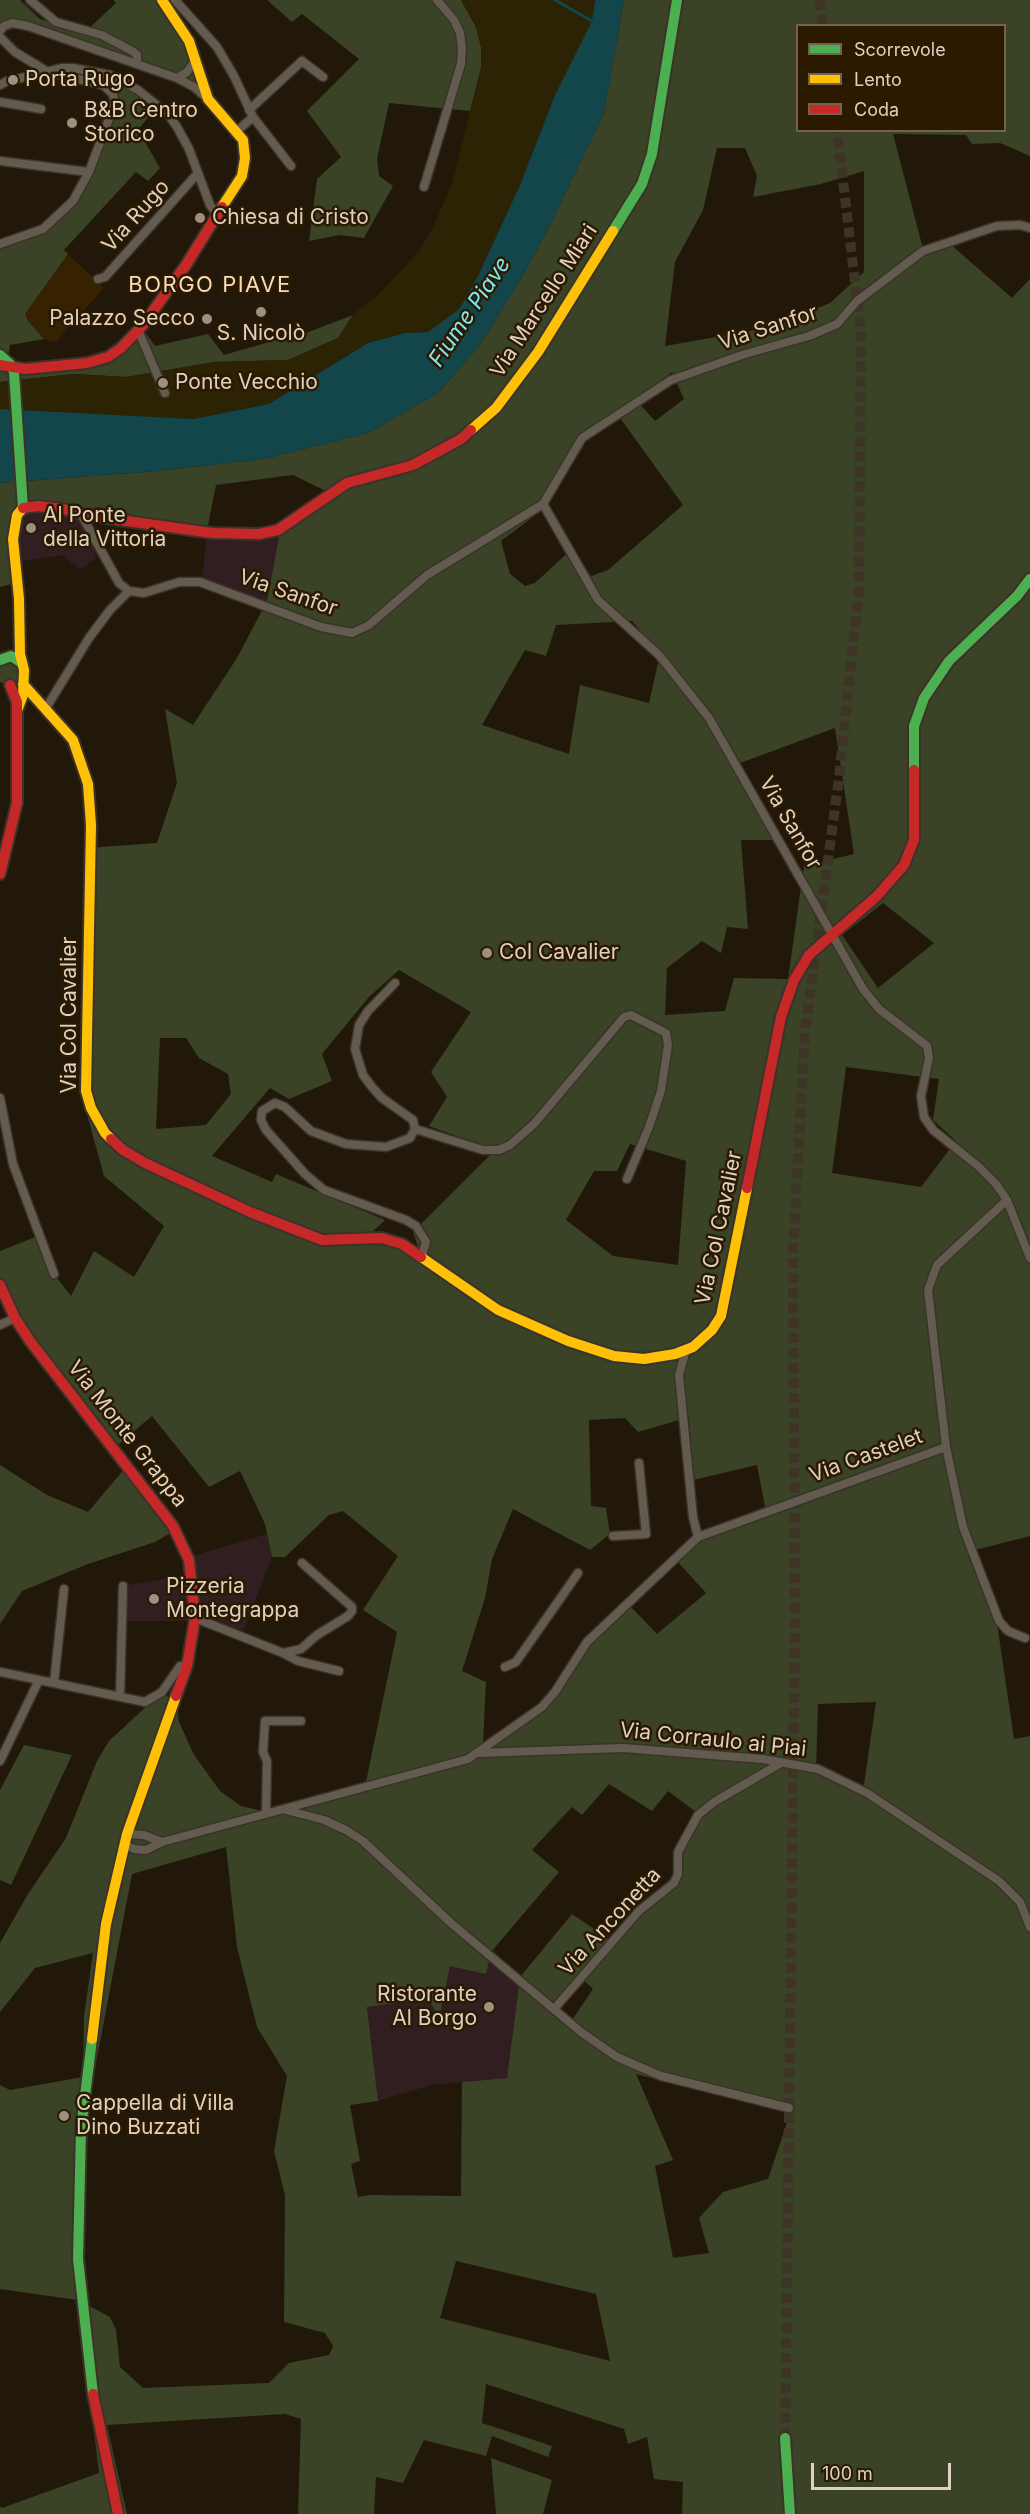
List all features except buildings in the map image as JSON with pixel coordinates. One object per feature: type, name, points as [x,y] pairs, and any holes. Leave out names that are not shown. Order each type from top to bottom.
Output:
[{"type":"street","points":[[30,0],[56,22],[102,35],[134,52],[137,55],[137,63]]},
{"type":"street","points":[[162,0],[182,27],[196,59],[208,99]]},
{"type":"street","points":[[175,0],[217,47],[251,113],[291,166]]},
{"type":"street","points":[[424,187],[460,64],[462,48],[460,33],[454,20],[437,0]]},
{"type":"street","name":"Via Marcello Miari","points":[[23,508],[38,506],[212,533],[259,534],[278,530],[347,483],[413,465],[461,440],[496,408],[538,352],[642,184],[656,135],[677,0]]},
{"type":"street","points":[[0,31],[8,24],[23,24],[177,78],[194,87],[208,99],[237,131],[245,149],[244,167],[238,183],[218,216],[186,265],[138,330],[121,348],[101,360],[13,370],[0,365]]},
{"type":"street","points":[[0,37],[15,52],[48,72],[99,83],[110,91],[115,99],[89,172],[73,201],[54,220],[29,236],[0,244]]},
{"type":"street","points":[[177,78],[187,72],[196,59]]},
{"type":"street","points":[[237,131],[251,113],[302,61],[322,77]]},
{"type":"street","name":"Via Rugo","points":[[17,78],[68,68],[91,70],[126,82],[168,114],[177,127],[210,205],[218,216]]},
{"type":"street","points":[[0,102],[41,109]]},
{"type":"street","points":[[0,161],[89,172]]},
{"type":"street","name":"Via Rugo","points":[[98,279],[105,277],[198,173]]},
{"type":"street","name":"Via Sanfor","points":[[129,591],[144,593],[179,582],[200,582],[321,627],[352,633],[369,625],[427,575],[543,504],[582,438],[671,380],[745,354],[809,336],[837,324],[857,301],[923,251],[997,226],[1030,228]]},
{"type":"street","points":[[138,330],[165,393]]},
{"type":"street","points":[[0,356],[13,370],[23,488],[23,508],[17,515],[13,539],[19,599],[19,640],[24,670],[15,686],[17,803],[0,874]]},
{"type":"street","name":"Via Sanfor","points":[[543,504],[598,600],[659,655],[709,718],[871,999],[891,1019],[927,1046],[929,1058],[921,1095],[924,1117],[933,1130],[978,1166],[996,1184],[1007,1200]]},
{"type":"street","points":[[43,706],[89,638],[110,610],[129,591],[119,583],[81,514]]},
{"type":"street","name":"Via Col Cavalier","points":[[15,686],[43,706],[66,730],[78,750],[90,800],[86,1091],[91,1108],[105,1133],[123,1149],[145,1163],[250,1212],[309,1236],[332,1241],[389,1239],[402,1244],[423,1256],[498,1310],[568,1341],[633,1360],[660,1357],[686,1350],[699,1343],[712,1330],[723,1308],[786,999],[794,980],[809,955],[887,887],[910,853],[915,824],[914,726],[931,684],[949,661],[1017,596],[1030,579]]},
{"type":"street","points":[[0,660],[11,656],[19,640]]},
{"type":"street","points":[[11,656],[22,663]]},
{"type":"street","points":[[395,983],[358,1025],[355,1049],[367,1081],[382,1098],[411,1118],[416,1128],[483,1150],[499,1150],[534,1124],[624,1017],[631,1015],[666,1033],[668,1045],[661,1091],[627,1179]]},
{"type":"street","points":[[0,1098],[13,1164],[54,1274]]},
{"type":"street","points":[[416,1128],[410,1138],[395,1145],[366,1147],[346,1144],[318,1135],[279,1104],[266,1107],[261,1115],[266,1130],[305,1174],[324,1190],[406,1220],[416,1226],[426,1242],[423,1256]]},
{"type":"street","points":[[946,1447],[928,1290],[937,1265],[1007,1200],[1030,1258]]},
{"type":"street","name":"Via Monte Grappa","points":[[0,1285],[15,1318],[173,1526],[186,1552],[193,1576],[195,1618],[187,1666],[126,1839],[101,1955],[83,2108],[78,2259],[94,2400],[118,2514]]},
{"type":"street","points":[[0,1326],[15,1318]]},
{"type":"street","points":[[686,1350],[679,1375],[693,1517],[698,1537]]},
{"type":"street","name":"Via Castelet","points":[[478,1753],[542,1707],[555,1692],[586,1642],[698,1537],[946,1447],[963,1527],[999,1621],[1008,1631],[1025,1638]]},
{"type":"street","points":[[613,1536],[646,1534],[639,1463]]},
{"type":"street","points":[[283,1653],[301,1648],[352,1611],[352,1607],[302,1563]]},
{"type":"street","points":[[505,1667],[516,1662],[578,1573]]},
{"type":"street","points":[[120,1697],[123,1586]]},
{"type":"street","points":[[54,1683],[64,1589]]},
{"type":"street","points":[[195,1618],[298,1661],[339,1671]]},
{"type":"street","points":[[0,1672],[140,1701],[152,1700],[162,1692],[178,1669],[187,1666]]},
{"type":"street","points":[[0,1761],[39,1680]]},
{"type":"street","points":[[266,1814],[267,1761],[263,1752],[265,1720],[301,1721]]},
{"type":"street","name":"Via Corraulo ai Piai","points":[[478,1753],[623,1748],[781,1763],[831,1773],[897,1812],[999,1881],[1020,1902],[1030,1927]]},
{"type":"street","points":[[126,1839],[140,1851],[162,1842],[468,1759],[478,1753]]},
{"type":"street","name":"Via Anconetta","points":[[555,2009],[639,1911],[674,1883],[678,1874],[676,1858],[679,1849],[701,1812],[781,1763]]},
{"type":"street","points":[[283,1809],[324,1820],[363,1841],[447,1920],[604,2049],[645,2071],[789,2109]]},
{"type":"street","points":[[126,1839],[144,1835],[162,1842]]},
{"type":"street","points":[[785,2438],[790,2514]]},
{"type":"shaded area","points":[[68,254],[104,288],[56,342],[52,342],[44,339],[28,321],[25,314]]},
{"type":"shaded area","points":[[29,510],[85,511],[96,558],[80,570],[63,555],[18,562],[19,519]]},
{"type":"shaded area","points":[[207,530],[280,531],[267,601],[202,581]]},
{"type":"shaded area","points":[[267,1534],[272,1557],[242,1634],[192,1621],[125,1621],[128,1585],[190,1575],[186,1558]]},
{"type":"shaded area","points":[[491,1952],[520,1977],[507,2078],[431,2085],[378,2101],[367,2007],[429,1999],[439,2018],[450,1966]]},
{"type":"green space","points":[[0,0],[20,0],[40,19],[85,32],[116,3],[113,0],[161,0],[194,58],[206,100],[183,78],[14,19],[0,32]]},
{"type":"green space","points":[[267,0],[461,0],[476,27],[481,47],[481,68],[470,111],[389,103],[377,159],[379,176],[393,186],[364,238],[339,235],[309,241],[317,179],[341,157],[307,111],[359,59],[302,14],[292,22]]},
{"type":"green space","points":[[624,0],[1030,0],[1030,156],[1000,143],[972,144],[966,135],[893,134],[922,245],[950,244],[1012,298],[1030,279],[1030,1536],[975,1550],[998,1630],[1014,1739],[1030,1736],[1030,2514],[682,2514],[683,2482],[654,2479],[647,2437],[628,2444],[624,2429],[486,2384],[482,2423],[552,2446],[548,2457],[492,2436],[486,2456],[424,2440],[403,2483],[376,2477],[374,2514],[298,2514],[301,2419],[285,2414],[107,2425],[127,2514],[0,2514],[0,2506],[2,2508],[99,2473],[78,2300],[0,2289],[0,2085],[10,2090],[83,2077],[84,2016],[93,1953],[35,1968],[0,2012],[0,1943],[28,1894],[66,1838],[97,1761],[109,1741],[162,1692],[176,1703],[179,1722],[194,1755],[220,1791],[241,1806],[263,1811],[366,1782],[397,1632],[363,1610],[398,1556],[343,1511],[329,1515],[285,1557],[272,1557],[265,1524],[240,1471],[209,1487],[152,1416],[113,1449],[0,1296],[0,1251],[38,1236],[54,1274],[71,1296],[94,1251],[134,1277],[164,1226],[104,1176],[85,1107],[87,848],[157,843],[177,783],[165,709],[193,725],[237,658],[267,601],[280,531],[332,494],[293,475],[216,485],[207,530],[29,510],[19,519],[19,582],[0,587],[0,483],[157,471],[264,459],[368,433],[439,392],[479,346],[546,233],[604,113]],"holes":[[[717,148],[745,148],[757,176],[753,197],[821,184],[864,171],[864,272],[830,303],[772,327],[665,346],[675,262],[703,210]],[[672,372],[684,399],[655,421],[636,400]],[[615,411],[683,505],[608,570],[591,576],[573,548],[535,583],[525,586],[510,574],[501,541],[542,510],[582,434]],[[632,621],[660,654],[649,703],[580,685],[569,754],[482,725],[525,650],[546,656],[556,625]],[[835,728],[854,854],[804,866],[788,979],[734,978],[725,1011],[665,1015],[667,968],[702,941],[721,953],[727,927],[748,929],[741,840],[780,840],[740,763]],[[883,903],[934,943],[878,988],[842,935]],[[399,970],[471,1012],[431,1072],[447,1097],[429,1126],[495,1150],[413,1232],[424,1264],[371,1233],[385,1220],[276,1174],[272,1182],[212,1156],[270,1088],[289,1099],[332,1081],[322,1054],[369,997]],[[160,1038],[186,1038],[199,1058],[228,1074],[231,1094],[206,1125],[156,1129]],[[846,1067],[939,1079],[933,1120],[956,1141],[921,1187],[832,1173]],[[630,1144],[686,1161],[678,1265],[613,1256],[566,1220],[594,1171],[617,1171]],[[689,1417],[693,1480],[757,1465],[767,1517],[700,1540],[677,1561],[706,1593],[657,1634],[631,1607],[603,1630],[525,1722],[483,1743],[486,1682],[462,1671],[485,1598],[492,1559],[513,1509],[590,1550],[610,1534],[606,1508],[591,1506],[589,1420],[625,1418],[638,1432]],[[876,1702],[863,1791],[816,1771],[818,1704]],[[609,1784],[652,1811],[668,1791],[696,1812],[671,1882],[612,1941],[572,1914],[520,1977],[507,2078],[462,2082],[461,2196],[371,2195],[358,2197],[351,2164],[360,2161],[350,2105],[378,2101],[367,2007],[429,1999],[439,2019],[450,1966],[486,1974],[491,1952],[559,1872],[532,1850],[572,1807],[582,1815]],[[226,1847],[237,1947],[257,2027],[287,2076],[274,2151],[285,2195],[284,2322],[325,2333],[333,2346],[329,2355],[289,2363],[269,2383],[143,2388],[120,2367],[116,2330],[110,2317],[78,2300],[84,2077],[92,2084],[132,1874]],[[581,1978],[593,1989],[570,2023],[554,2009]],[[636,2074],[790,2114],[768,2179],[723,2192],[699,2218],[709,2253],[673,2258],[655,2166],[673,2160]],[[456,2261],[596,2294],[610,2361],[440,2318]]]},
{"type":"green space","points":[[123,78],[159,104],[138,130],[160,168],[148,181],[136,172],[64,250],[68,254],[25,314],[28,321],[44,339],[10,345],[7,364],[32,366],[107,361],[142,328],[155,346],[208,334],[224,355],[290,336],[298,336],[353,315],[338,338],[288,360],[214,362],[126,377],[74,374],[0,382],[0,371],[6,364],[0,363],[0,245],[31,237],[70,207],[115,116],[115,90]]},
{"type":"green space","points":[[0,660],[19,660],[20,682],[12,686],[0,682]]},
{"type":"green space","points":[[0,1465],[47,1495],[88,1512],[126,1467],[174,1531],[155,1542],[88,1564],[22,1591],[0,1624]]},
{"type":"green space","points":[[24,1745],[72,1755],[11,1885],[0,1880],[0,1790]]},
{"type":"green space","points":[[491,2458],[552,2480],[543,2514],[496,2514]]},
{"type":"sand","points":[[461,0],[595,0],[592,21],[555,95],[520,185],[478,276],[459,309],[428,332],[405,333],[368,343],[269,404],[193,419],[0,409],[0,382],[74,374],[126,377],[214,362],[288,360],[338,338],[353,315],[379,294],[419,251],[434,225],[452,184],[481,68],[481,47],[476,27]]},
{"type":"water","name":"Fiume Piave","points":[[595,0],[624,0],[604,113],[546,233],[516,287],[479,346],[439,392],[368,433],[264,459],[157,471],[0,483],[0,409],[193,419],[269,404],[368,343],[405,333],[428,332],[459,309],[478,276],[520,185],[555,95],[592,21]]},
{"type":"waterway","points":[[555,0],[592,21],[595,19]]},
{"type":"tunnel","points":[[819,0],[823,24]]},
{"type":"tunnel","points":[[785,2438],[795,1624],[793,1252],[805,1031],[839,778],[859,588],[861,333],[837,132]]},
{"type":"traffic: fast","points":[[613,231],[642,184],[652,154],[677,0]]},
{"type":"traffic: fast","points":[[0,355],[10,364],[14,372],[23,508]]},
{"type":"traffic: fast","points":[[914,770],[914,726],[924,698],[949,661],[1017,596],[1030,579]]},
{"type":"traffic: fast","points":[[0,660],[11,656],[22,663]]},
{"type":"traffic: fast","points":[[92,2039],[81,2128],[78,2259],[93,2394]]},
{"type":"traffic: fast","points":[[785,2438],[790,2514]]},
{"type":"traffic: slow","points":[[162,0],[189,41],[208,99],[243,140],[245,158],[242,176],[222,207]]},
{"type":"traffic: slow","points":[[471,430],[496,408],[538,352],[613,231]]},
{"type":"traffic: slow","points":[[17,711],[23,695],[24,670],[20,654],[19,599],[13,539],[17,515],[23,508]]},
{"type":"traffic: slow","points":[[23,684],[73,740],[88,784],[91,825],[86,1091],[91,1108],[111,1139]]},
{"type":"traffic: slow","points":[[421,1257],[498,1310],[568,1341],[614,1356],[644,1359],[675,1354],[693,1347],[712,1330],[721,1316],[747,1188]]},
{"type":"traffic: slow","points":[[92,2039],[106,1924],[127,1834],[176,1696]]},
{"type":"traffic: jam","points":[[0,365],[25,369],[87,363],[108,357],[121,348],[143,325],[186,265],[222,207]]},
{"type":"traffic: jam","points":[[23,508],[38,506],[63,509],[91,516],[212,533],[259,534],[278,530],[347,483],[413,465],[461,439],[471,430]]},
{"type":"traffic: jam","points":[[0,874],[17,803],[17,702],[10,685]]},
{"type":"traffic: jam","points":[[747,1188],[781,1017],[794,980],[809,955],[877,896],[904,865],[914,840],[914,770]]},
{"type":"traffic: jam","points":[[111,1139],[123,1150],[145,1163],[250,1212],[322,1240],[381,1238],[402,1244],[421,1257]]},
{"type":"traffic: jam","points":[[0,1285],[15,1318],[30,1341],[173,1526],[189,1560],[195,1618],[187,1666],[176,1696]]},
{"type":"traffic: jam","points":[[93,2394],[118,2514]]},
{"type":"place","name":"Porta Rugo","points":[[13,80]]},
{"type":"place","name":"B&B Centro Storico","points":[[72,123]]},
{"type":"place","name":"Chiesa di Cristo","points":[[200,218]]},
{"type":"place","name":"S. Nicolò","points":[[261,312]]},
{"type":"place","name":"Palazzo Secco","points":[[207,319]]},
{"type":"place","name":"Ponte Vecchio","points":[[163,383]]},
{"type":"place","name":"Al Ponte della Vittoria","points":[[31,528]]},
{"type":"place","name":"Col Cavalier","points":[[487,953]]},
{"type":"place","name":"Pizzeria Montegrappa","points":[[154,1599]]},
{"type":"place","name":"Ristorante Al Borgo","points":[[489,2007]]},
{"type":"place","name":"Cappella di Villa Dino Buzzati","points":[[64,2116]]},
{"type":"district","name":"BORGO PIAVE","points":[[210,285]]}]
